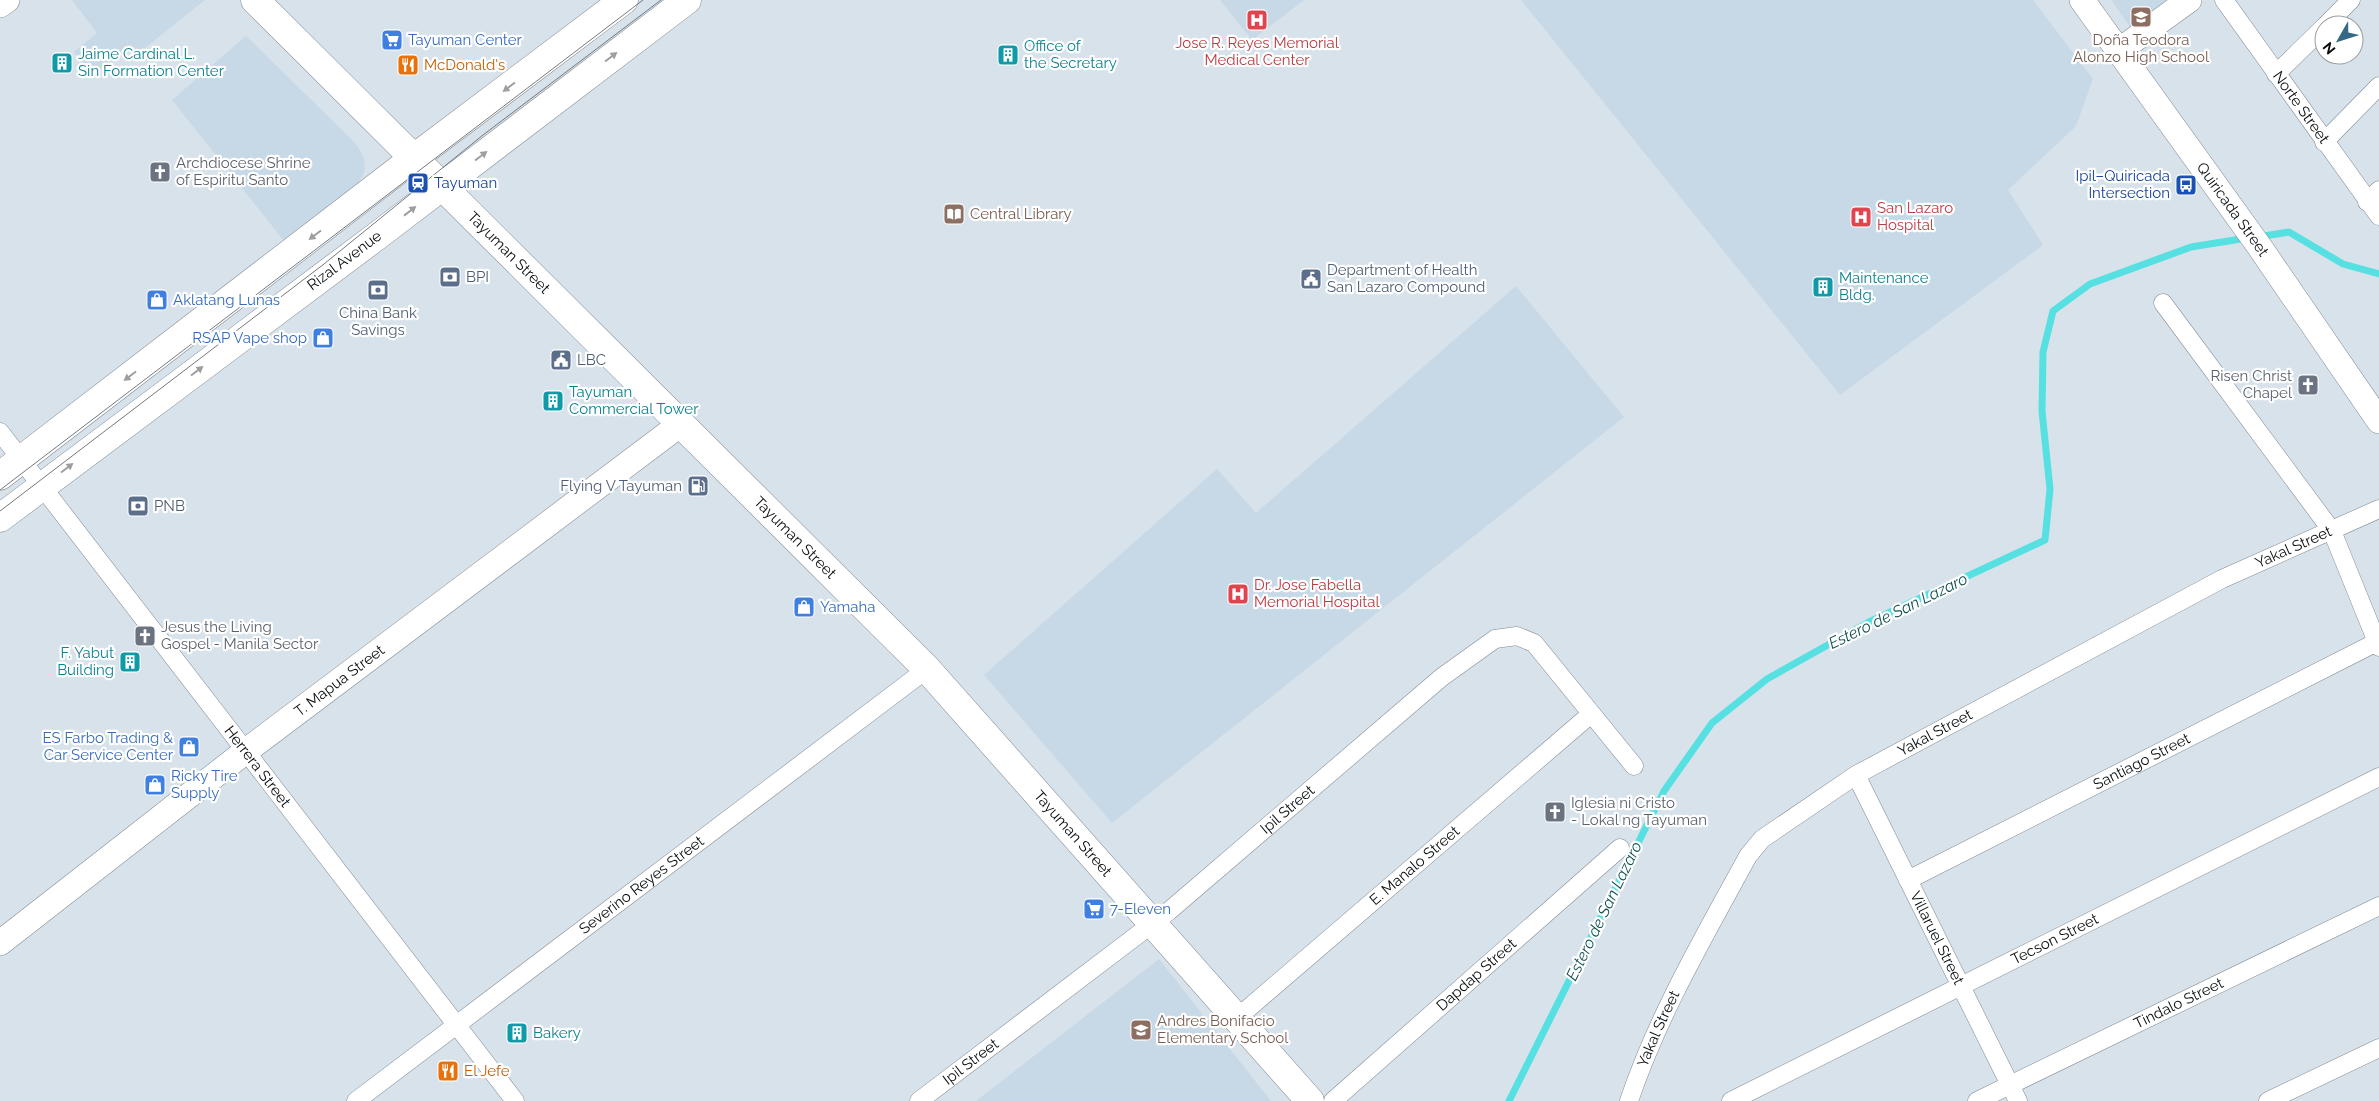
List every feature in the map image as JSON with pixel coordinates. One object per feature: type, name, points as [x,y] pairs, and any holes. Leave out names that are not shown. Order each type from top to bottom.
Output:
[{"type":"main road","name":"Tayuman Street","points":[[254,0],[928,669],[1310,1101]]},
{"type":"main road","points":[[0,476],[414,158],[624,0]]},
{"type":"main road","name":"Rizal Avenue","points":[[0,518],[687,0]]},
{"type":"street","points":[[0,6],[7,0]]},
{"type":"street","name":"Quiricada Street","points":[[2082,0],[2120,50],[2259,246],[2379,421]]},
{"type":"street","points":[[2120,50],[2189,0]]},
{"type":"street","name":"Norte Street","points":[[2224,0],[2324,142],[2373,196],[2379,216]]},
{"type":"street","points":[[2336,15],[2351,0]]},
{"type":"street","points":[[2276,74],[2314,37]]},
{"type":"street","points":[[2324,142],[2379,86]]},
{"type":"street","points":[[2163,303],[2332,531],[2378,645]]},
{"type":"street","name":"T. Mapua Street","points":[[0,943],[246,752],[682,423]]},
{"type":"street","name":"Herrera Street","points":[[0,432],[514,1101]]},
{"type":"street","name":"Yakal Street","points":[[1629,1101],[1638,1075],[1678,985],[1748,856],[1762,839],[1856,775],[2222,580],[2379,509]]},
{"type":"street","name":"Ipil Street","points":[[920,1101],[1152,924],[1442,677],[1494,639],[1517,636],[1534,643],[1634,766]]},
{"type":"street","name":"Santiago Street","points":[[1908,880],[2378,645]]},
{"type":"street","name":"Severino Reyes Street","points":[[356,1101],[928,669]]},
{"type":"street","name":"E. Manalo Street","points":[[1237,1018],[1590,714]]},
{"type":"street","name":"Villaruel Street","points":[[1856,775],[2018,1101]]},
{"type":"street","name":"Tecson Street","points":[[1731,1101],[2379,777]]},
{"type":"street","name":"Dapdap Street","points":[[1333,1101],[1620,848]]},
{"type":"street","name":"Tindalo Street","points":[[1977,1101],[2379,906]]},
{"type":"street","points":[[2268,1101],[2379,1048]]},
{"type":"shaded area","points":[[72,0],[205,0],[141,51],[127,52],[92,74],[74,52],[97,33]]},
{"type":"shaded area","name":"Jose R. Reyes Memorial Medical Center","points":[[1220,0],[1304,0],[1252,40]]},
{"type":"shaded area","name":"San Lazaro Hospital","points":[[1521,0],[2033,0],[2093,79],[2076,126],[2008,190],[2043,245],[1840,395]]},
{"type":"shaded area","name":"Doña Teodora Alonzo High School","points":[[2111,0],[2182,0],[2136,35]]},
{"type":"shaded area","points":[[246,36],[349,137],[358,147],[364,158],[365,170],[356,188],[288,246],[172,100]]},
{"type":"shaded area","name":"Dr. Jose Fabella Memorial Hospital","points":[[1516,286],[1624,417],[1112,823],[984,675],[1217,469],[1256,513]]},
{"type":"shaded area","name":"Andres Bonifacio Elementary School","points":[[1159,959],[1271,1101],[976,1101]]},
{"type":"waterway","points":[[2258,237],[2289,232],[2343,264],[2379,274]]},
{"type":"waterway","name":"Estero de San Lazaro","points":[[1509,1101],[1664,791],[1712,723],[1767,679],[1869,622],[2045,540],[2050,489],[2042,411],[2043,352],[2053,311],[2090,284],[2191,247],[2247,238]]},
{"type":"tram line","points":[[0,490],[643,0]]},
{"type":"tram line","points":[[0,511],[324,264],[483,135],[661,0]]},
{"type":"place","name":"Doña Teodora Alonzo High School","points":[[2141,17]]},
{"type":"place","name":"Jose R. Reyes Memorial Medical Center","points":[[1257,20]]},
{"type":"place","name":"Tayuman Center","points":[[392,40]]},
{"type":"place","name":"Office of the Secretary","points":[[1008,55]]},
{"type":"place","name":"Jaime Cardinal L. Sin Formation Center","points":[[62,63]]},
{"type":"place","name":"McDonald's","points":[[408,65]]},
{"type":"place","name":"Archdiocese Shrine of Espiritu Santo","points":[[160,172]]},
{"type":"place","name":"Tayuman","points":[[418,183]]},
{"type":"place","name":"Ipil–Quiricada Intersection","points":[[2186,185]]},
{"type":"place","name":"Central Library","points":[[954,214]]},
{"type":"place","name":"San Lazaro Hospital","points":[[1861,217]]},
{"type":"place","name":"BPI","points":[[450,277]]},
{"type":"place","name":"Department of Health San Lazaro Compound","points":[[1311,279]]},
{"type":"place","name":"Maintenance Bldg.","points":[[1823,287]]},
{"type":"place","name":"China Bank Savings","points":[[378,290]]},
{"type":"place","name":"Aklatang Lunas","points":[[157,300]]},
{"type":"place","name":"RSAP Vape shop","points":[[323,338]]},
{"type":"place","name":"LBC","points":[[561,360]]},
{"type":"place","name":"Risen Christ Chapel","points":[[2308,385]]},
{"type":"place","name":"Tayuman Commercial Tower","points":[[553,401]]},
{"type":"place","name":"Flying V Tayuman","points":[[698,486]]},
{"type":"place","name":"PNB","points":[[138,506]]},
{"type":"place","name":"Dr. Jose Fabella Memorial Hospital","points":[[1238,594]]},
{"type":"place","name":"Yamaha","points":[[804,607]]},
{"type":"place","name":"Jesus the Living Gospel - Manila Sector","points":[[145,636]]},
{"type":"place","name":"F. Yabut Building","points":[[130,662]]},
{"type":"place","name":"ES Farbo Trading & Car Service Center","points":[[189,747]]},
{"type":"place","name":"Ricky Tire Supply","points":[[155,785]]},
{"type":"place","name":"Iglesia ni Cristo - Lokal ng Tayuman","points":[[1555,812]]},
{"type":"place","name":"7-Eleven","points":[[1094,909]]},
{"type":"place","name":"Andres Bonifacio Elementary School","points":[[1141,1030]]},
{"type":"place","name":"Bakery","points":[[517,1033]]},
{"type":"place","name":"El Jefe","points":[[448,1071]]}]
